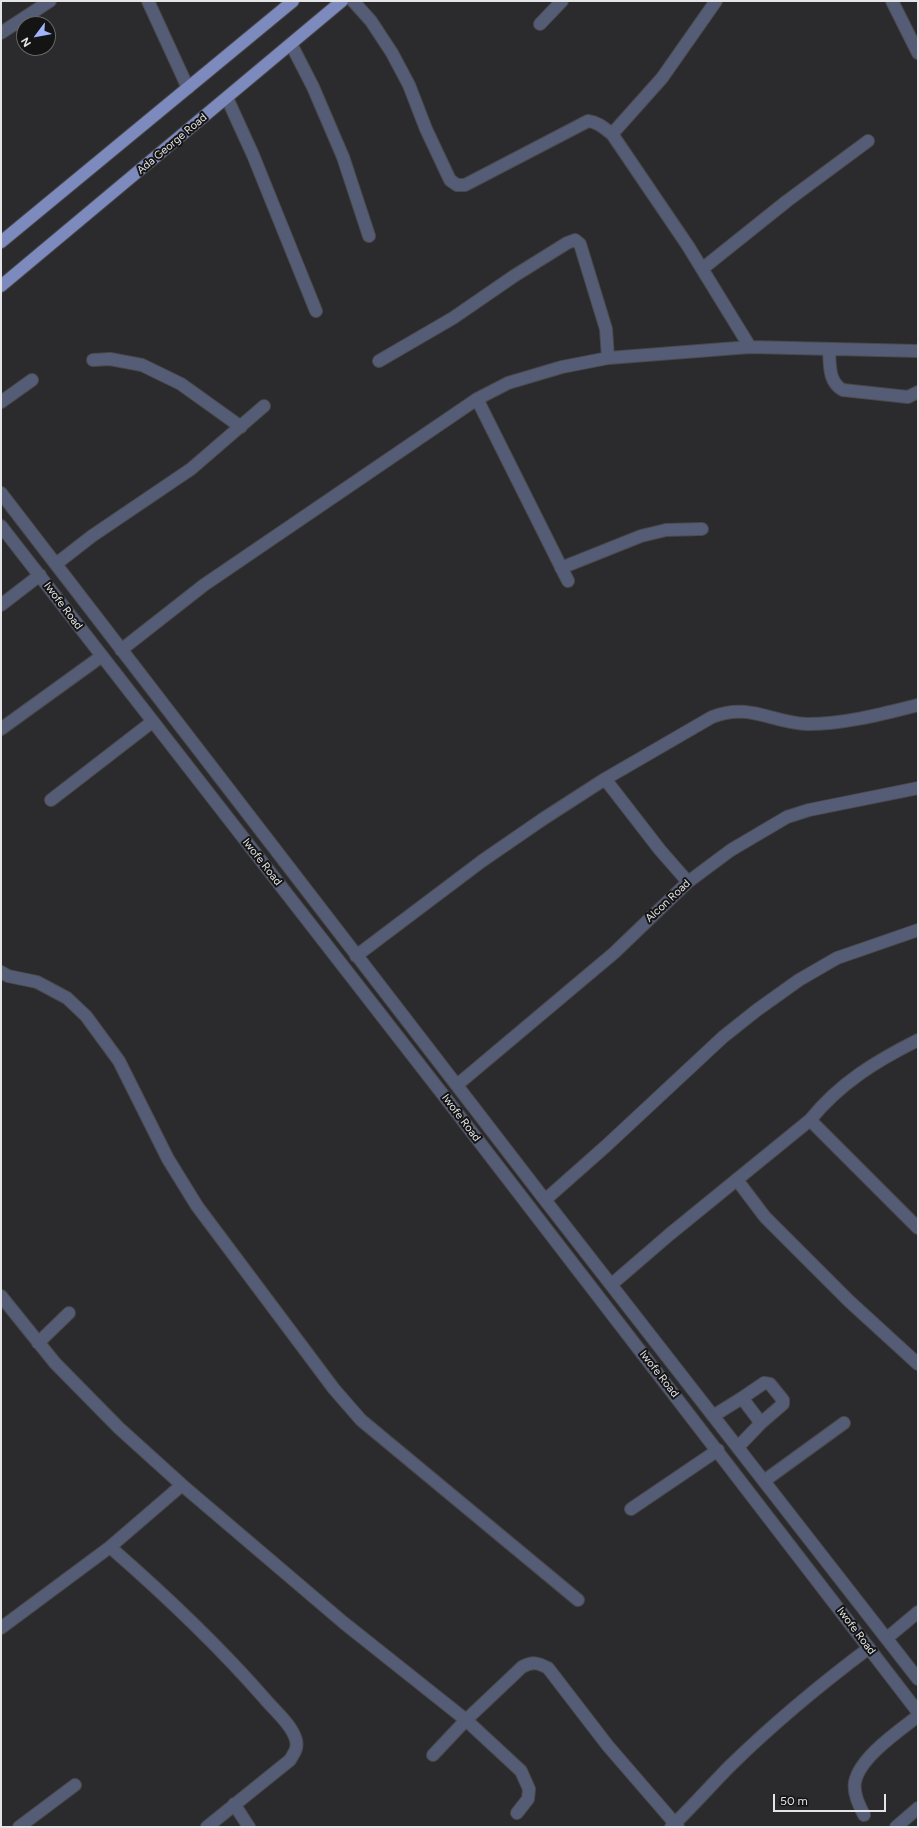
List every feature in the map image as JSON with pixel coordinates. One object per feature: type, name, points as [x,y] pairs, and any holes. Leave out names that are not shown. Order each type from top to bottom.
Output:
[{"type":"main road","points":[[1,242],[292,1]]},
{"type":"main road","name":"Ada George Road","points":[[1,286],[342,1]]},
{"type":"street","points":[[1,33],[50,1]]},
{"type":"street","points":[[148,1],[188,88]]},
{"type":"street","points":[[353,1],[371,21],[392,53],[409,85],[426,129],[450,180],[457,185],[465,185],[588,121],[594,121],[612,134],[702,269],[750,347]]},
{"type":"street","points":[[540,24],[562,1]]},
{"type":"street","points":[[612,134],[662,78],[716,1]]},
{"type":"street","points":[[892,1],[918,53]]},
{"type":"street","points":[[291,44],[313,87],[343,157],[369,236]]},
{"type":"street","points":[[227,98],[253,156],[316,311]]},
{"type":"street","points":[[702,269],[787,201],[868,141]]},
{"type":"street","points":[[379,361],[453,318],[514,276],[567,243],[575,240],[580,244],[595,289],[606,329],[608,358]]},
{"type":"street","points":[[121,650],[204,585],[477,399],[508,383],[562,367],[608,358],[750,347],[918,351]]},
{"type":"street","points":[[829,349],[832,380],[837,387],[843,390],[908,397],[918,392]]},
{"type":"street","points":[[93,360],[110,359],[142,365],[181,384],[241,426]]},
{"type":"street","points":[[1,402],[32,380]]},
{"type":"street","points":[[477,399],[568,581]]},
{"type":"street","points":[[56,564],[92,536],[191,469],[264,406]]},
{"type":"street","name":"Iwofe Road","points":[[1,493],[356,956],[918,1678]]},
{"type":"street","name":"Iwofe Road","points":[[1,526],[718,1450],[918,1712]]},
{"type":"street","points":[[561,568],[641,536],[666,530],[702,529]]},
{"type":"street","points":[[1,604],[40,575]]},
{"type":"street","points":[[1,729],[102,656]]},
{"type":"street","points":[[356,956],[482,861],[605,779],[712,717],[725,712],[742,711],[805,724],[833,723],[918,705]]},
{"type":"street","points":[[51,800],[152,722]]},
{"type":"street","points":[[605,779],[660,850],[688,882]]},
{"type":"street","name":"Alcon Road","points":[[457,1085],[486,1058],[522,1031],[614,953],[688,882],[731,850],[787,817],[809,810],[918,788]]},
{"type":"street","points":[[545,1200],[606,1146],[723,1037],[757,1010],[799,980],[837,958],[881,941],[918,930]]},
{"type":"street","points":[[1,972],[8,976],[37,982],[68,998],[86,1016],[119,1061],[168,1159],[197,1206],[334,1389],[361,1420],[578,1600]]},
{"type":"street","points":[[612,1284],[810,1120],[822,1105],[856,1076],[881,1058],[918,1040]]},
{"type":"street","points":[[810,1120],[918,1228]]},
{"type":"street","points":[[737,1180],[765,1217],[848,1301],[918,1364]]},
{"type":"street","points":[[1,1296],[55,1363],[119,1428],[182,1485],[344,1623],[466,1720],[521,1772],[529,1789],[529,1794],[528,1799],[517,1813]]},
{"type":"street","points":[[38,1343],[69,1313]]},
{"type":"street","points":[[713,1416],[764,1383],[770,1384],[783,1400],[782,1407],[761,1423],[738,1448]]},
{"type":"street","points":[[742,1398],[761,1423]]},
{"type":"street","points":[[764,1481],[844,1423]]},
{"type":"street","points":[[631,1510],[718,1450]]},
{"type":"street","points":[[1,1628],[110,1548],[182,1485]]},
{"type":"street","points":[[110,1548],[163,1594],[230,1660],[287,1724],[295,1739],[297,1749],[290,1760],[234,1804],[208,1827]]},
{"type":"street","points":[[886,1638],[918,1612]]},
{"type":"street","points":[[433,1755],[466,1720],[522,1667],[529,1663],[537,1662],[548,1668],[608,1746],[675,1826],[731,1765],[780,1720],[833,1675],[869,1648]]},
{"type":"street","points":[[864,1814],[856,1800],[855,1782],[863,1765],[884,1743],[918,1716]]},
{"type":"street","points":[[19,1827],[75,1785]]},
{"type":"street","points":[[234,1804],[249,1827]]},
{"type":"street","points":[[896,1827],[918,1808]]}]
